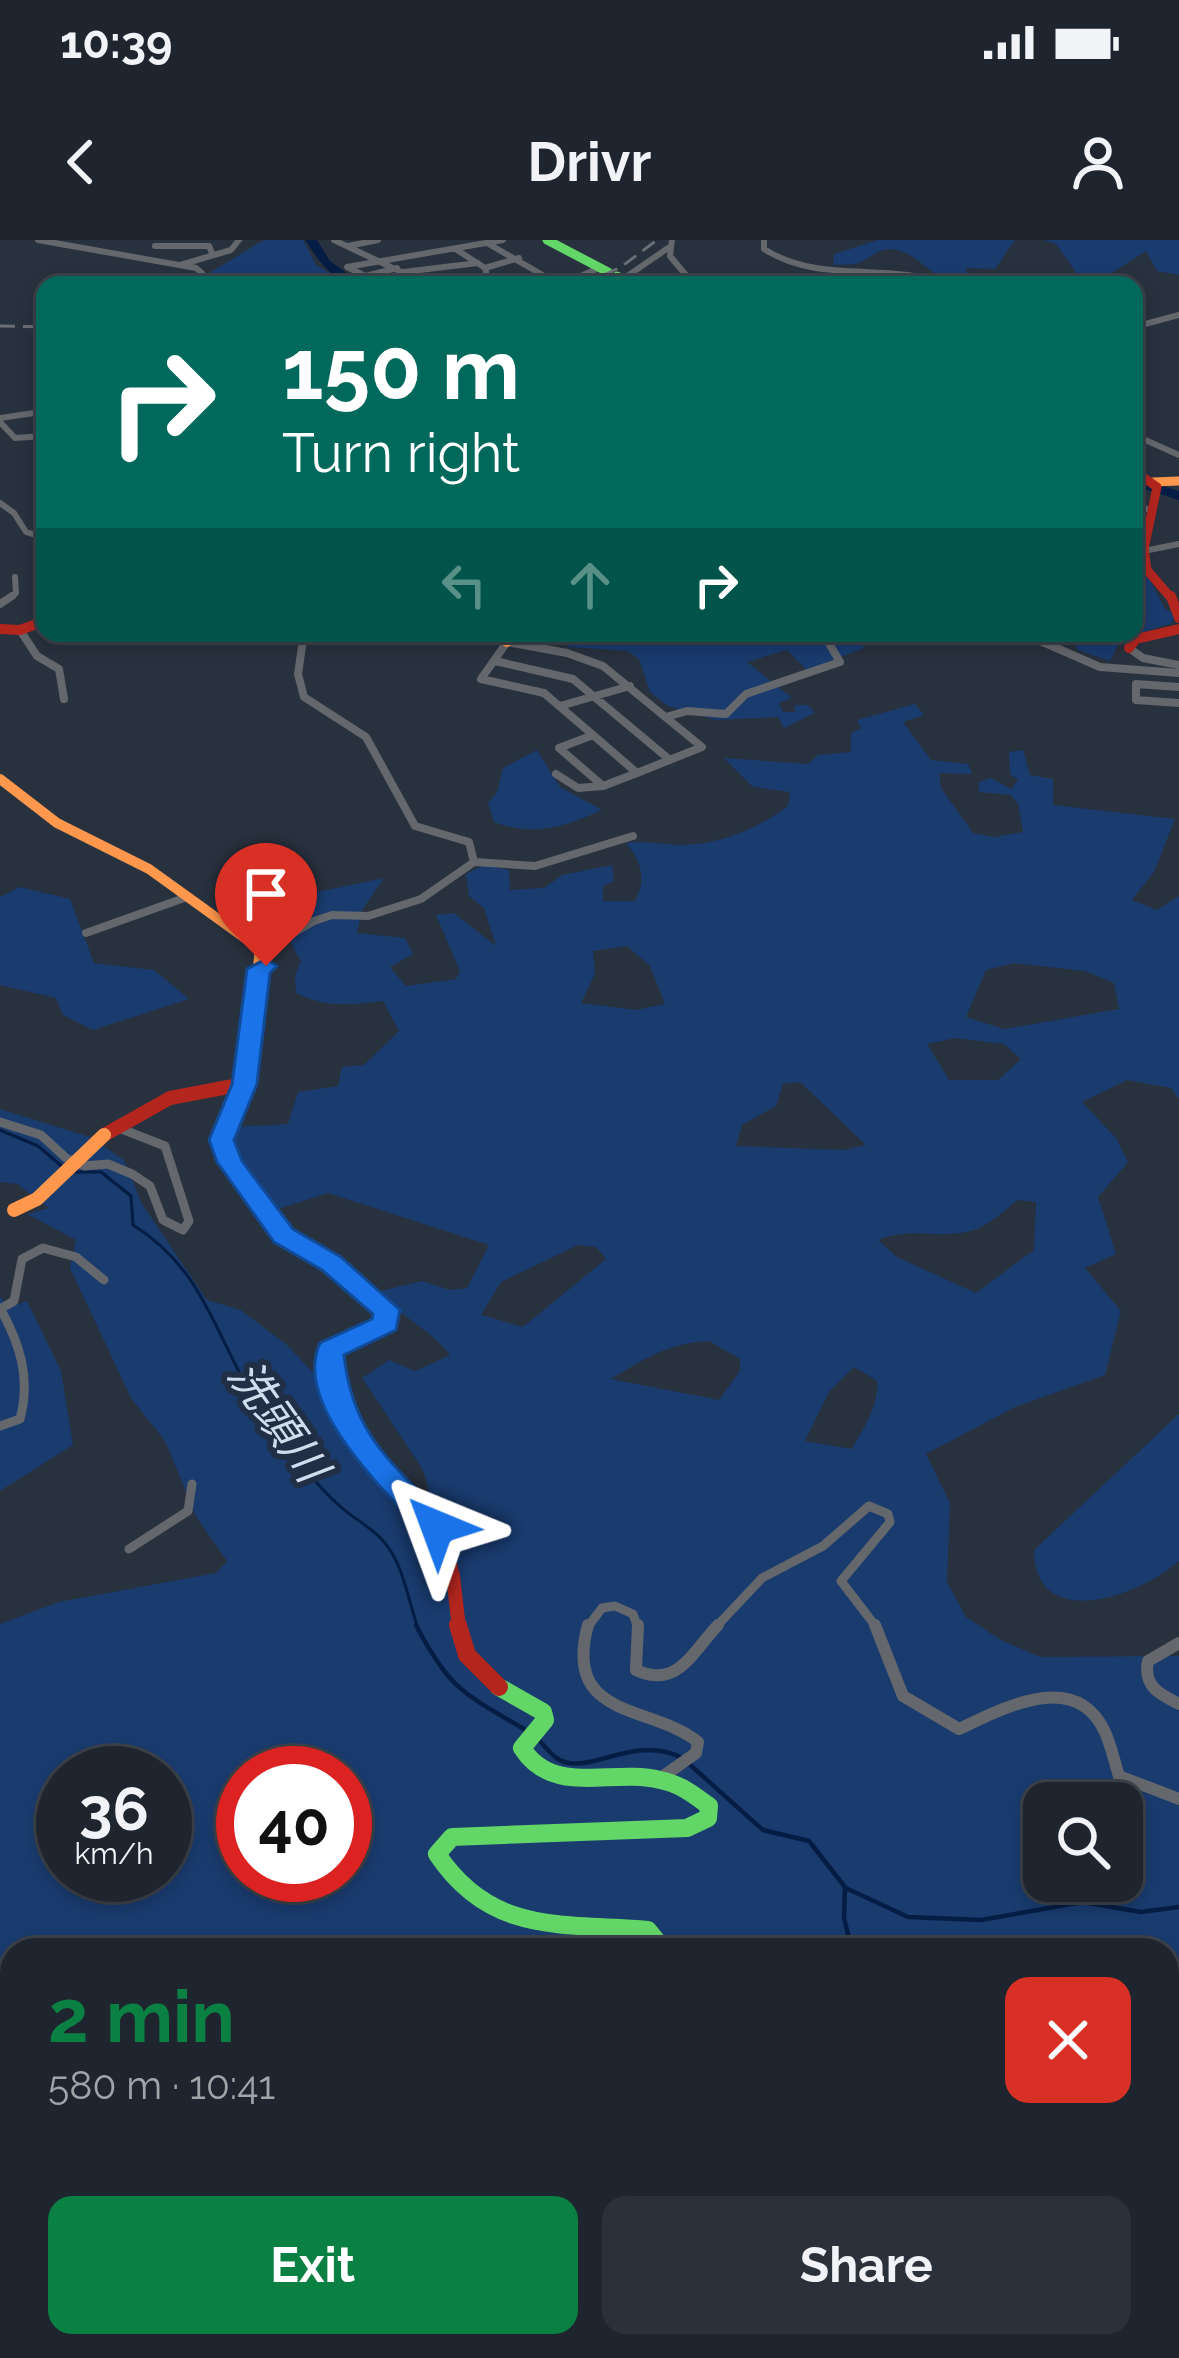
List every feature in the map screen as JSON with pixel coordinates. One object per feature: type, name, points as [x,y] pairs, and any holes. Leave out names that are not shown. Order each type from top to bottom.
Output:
[{"type":"street","points":[[38,240],[201,270],[201,276]]},
{"type":"street","points":[[178,266],[231,250],[239,240]]},
{"type":"street","points":[[334,240],[415,276]]},
{"type":"street","points":[[347,246],[378,240]]},
{"type":"street","points":[[478,240],[546,276]]},
{"type":"street","points":[[361,276],[347,266],[503,240]]},
{"type":"street","points":[[548,240],[617,276],[670,244],[689,276]]},
{"type":"street","points":[[764,240],[764,249],[788,265],[822,270],[883,268],[914,276]]},
{"type":"street","points":[[154,246],[209,246],[212,253]]},
{"type":"street","points":[[457,250],[481,265],[485,276]]},
{"type":"street","points":[[367,276],[519,258]]},
{"type":"street","points":[[1143,325],[1179,315]]},
{"type":"street","points":[[36,413],[0,420],[15,438],[36,437]]},
{"type":"street","points":[[1143,439],[1179,455]]},
{"type":"street","points":[[1143,540],[1166,486]]},
{"type":"street","points":[[0,503],[14,512],[26,532],[36,535]]},
{"type":"street","points":[[1143,508],[1153,511]]},
{"type":"street","points":[[1143,550],[1179,544]]},
{"type":"street","points":[[1143,561],[1150,578],[1170,593],[1179,618]]},
{"type":"street","points":[[0,604],[16,592],[15,577]]},
{"type":"street","points":[[0,629],[20,630],[36,624]]},
{"type":"street","points":[[1143,637],[1179,629]]},
{"type":"street","points":[[20,630],[37,656],[59,669],[64,700]]},
{"type":"street","points":[[303,642],[298,678],[304,697],[362,731],[391,774],[408,818],[420,829],[469,842],[474,862]]},
{"type":"street","points":[[499,642],[495,661],[482,679],[540,691],[637,773]]},
{"type":"street","points":[[517,642],[586,658],[630,686],[702,747],[592,790],[572,788],[556,774]]},
{"type":"street","points":[[666,717],[687,711],[726,714],[741,696],[840,662],[827,642]]},
{"type":"street","points":[[1043,642],[1100,667],[1179,669]]},
{"type":"street","points":[[1134,642],[1129,648],[1142,658],[1179,669]]},
{"type":"street","points":[[495,661],[560,674],[595,696],[670,760]]},
{"type":"street","points":[[1179,687],[1136,684],[1136,700],[1179,703]]},
{"type":"street","points":[[559,706],[630,686]]},
{"type":"street","points":[[594,735],[559,748],[603,786]]},
{"type":"street","points":[[0,779],[57,823],[149,869],[260,950],[244,1084],[221,1140],[230,1162],[283,1235],[341,1271],[389,1316],[386,1324],[330,1350],[334,1396],[349,1430],[443,1539],[463,1650],[471,1666],[481,1677],[538,1705],[545,1720],[525,1742],[525,1760],[537,1774],[554,1780],[670,1771],[696,1753],[698,1742],[680,1726],[629,1715],[601,1698],[581,1654],[592,1614],[613,1606],[633,1614],[638,1623],[637,1670],[655,1679],[670,1676],[762,1577],[823,1546],[858,1510],[869,1506],[888,1514],[890,1522],[841,1581],[842,1588],[882,1630],[903,1696],[910,1703],[959,1729],[1032,1698],[1047,1695],[1078,1702],[1103,1726],[1119,1776],[1179,1799]]},
{"type":"street","points":[[258,969],[283,938],[314,921],[332,915],[368,916],[421,899],[474,862],[535,866],[633,836]]},
{"type":"street","points":[[86,933],[187,897]]},
{"type":"street","points":[[7,1211],[37,1199],[109,1130],[144,1106],[169,1095],[244,1084]]},
{"type":"street","points":[[0,1122],[41,1135],[66,1158],[84,1166],[108,1164],[132,1174],[150,1186],[163,1220],[183,1230],[189,1221],[165,1147],[109,1130]]},
{"type":"street","points":[[0,1426],[16,1421],[23,1412],[25,1373],[20,1342],[0,1308],[14,1301],[22,1259],[32,1251],[50,1248],[75,1255],[104,1280]]},
{"type":"street","points":[[128,1550],[188,1511],[192,1484]]},
{"type":"street","points":[[1179,1643],[1148,1661],[1144,1675],[1147,1684],[1179,1704]]},
{"type":"street","points":[[654,1938],[648,1930],[501,1917],[449,1886],[437,1855],[452,1837],[701,1825],[708,1818],[705,1799],[670,1771]]},
{"type":"shaded area","points":[[264,240],[303,240],[316,265],[335,276],[213,276],[211,272]]},
{"type":"shaded area","points":[[878,240],[1015,240],[995,269],[965,268],[970,276],[939,276],[891,249],[858,263],[833,265],[834,254]]},
{"type":"shaded area","points":[[1043,240],[1179,240],[1179,275],[1157,271],[1146,251],[1107,276],[1079,276],[1056,244]]},
{"type":"shaded area","points":[[1143,567],[1165,609],[1175,615],[1172,623],[1143,632]]},
{"type":"shaded area","points":[[558,642],[860,642],[864,648],[807,670],[787,650],[747,662],[792,698],[779,703],[783,712],[808,705],[815,713],[784,728],[778,717],[716,720],[668,706],[650,692],[639,659],[628,651]]},
{"type":"shaded area","points":[[1073,642],[1120,642],[1110,661],[1078,650]]},
{"type":"shaded area","points":[[915,704],[924,715],[903,722],[931,760],[968,764],[972,774],[939,773],[941,788],[973,833],[994,837],[1023,832],[1018,804],[1011,795],[979,792],[979,782],[991,778],[1011,789],[1018,780],[1010,774],[1009,752],[1023,750],[1030,775],[1053,779],[1053,805],[1175,819],[1154,872],[1132,900],[1157,910],[1179,896],[1179,1099],[1171,1088],[1127,1080],[1082,1102],[1116,1138],[1128,1162],[1098,1197],[1116,1254],[1085,1268],[1121,1311],[1105,1375],[1015,1407],[926,1454],[950,1503],[947,1582],[966,1617],[1040,1657],[1179,1656],[1179,1938],[0,1938],[0,1624],[59,1602],[216,1573],[227,1561],[197,1518],[165,1441],[131,1398],[70,1268],[76,1240],[27,1214],[49,1208],[17,1184],[0,1182],[0,1109],[90,1137],[124,1160],[142,1204],[207,1300],[241,1310],[287,1345],[321,1381],[354,1451],[388,1485],[417,1502],[429,1490],[423,1470],[362,1378],[389,1360],[415,1371],[450,1355],[380,1291],[422,1281],[450,1290],[467,1288],[489,1245],[328,1193],[263,1214],[232,1185],[216,1144],[235,1127],[288,1124],[298,1092],[338,1086],[342,1067],[364,1065],[399,1031],[383,1001],[328,1003],[296,993],[301,960],[290,929],[298,896],[384,878],[362,910],[357,933],[405,938],[413,954],[390,967],[406,986],[456,979],[460,971],[436,915],[454,913],[496,946],[484,908],[469,896],[466,874],[484,865],[509,870],[510,890],[544,888],[562,875],[612,865],[614,881],[603,886],[603,901],[635,901],[641,870],[626,843],[712,842],[752,828],[788,806],[790,792],[753,787],[724,758],[808,764],[818,755],[851,752],[851,733],[861,728],[857,720]],"holes":[[[627,946],[650,966],[665,1004],[636,1010],[581,1003],[595,974],[593,951]],[[1014,963],[1085,971],[1114,983],[1119,1009],[1004,1029],[966,1017],[986,970]],[[955,1038],[1004,1044],[1021,1059],[998,1080],[949,1080],[927,1044]],[[800,1082],[866,1145],[845,1150],[736,1146],[742,1125],[776,1106],[783,1084]],[[1018,1200],[1036,1202],[1034,1250],[976,1293],[897,1257],[878,1240],[903,1234],[965,1232],[982,1226]],[[578,1245],[596,1247],[606,1259],[523,1327],[481,1315],[501,1282]],[[709,1341],[740,1359],[740,1371],[719,1400],[611,1379],[669,1349]],[[854,1367],[877,1381],[870,1416],[852,1449],[805,1441],[829,1392]]]},
{"type":"shaded area","points":[[537,750],[560,787],[602,810],[549,828],[523,829],[494,822],[488,803],[497,792],[503,768]]},
{"type":"shaded area","points":[[20,887],[70,899],[94,963],[154,970],[189,999],[93,1030],[63,1015],[56,998],[0,985],[0,897]]},
{"type":"shaded area","points":[[0,1296],[8,1308],[27,1301],[61,1371],[73,1445],[0,1491]]},
{"type":"shaded area","points":[[1179,1414],[1179,1561],[1116,1595],[1070,1600],[1052,1592],[1039,1576],[1034,1550]]},
{"type":"waterway","points":[[311,240],[326,263],[344,276]]},
{"type":"waterway","points":[[1143,484],[1179,496]]},
{"type":"waterway","name":"洗頭川","points":[[0,1130],[38,1146],[64,1168]]},
{"type":"waterway","name":"洗頭川","points":[[73,1172],[101,1172],[131,1196],[133,1225],[159,1244],[196,1288],[248,1388],[290,1450],[330,1497],[391,1551],[418,1628]]},
{"type":"waterway","name":"洗頭川","points":[[416,1625],[438,1663],[460,1688],[524,1729]]},
{"type":"waterway","name":"洗頭川","points":[[537,1738],[555,1757],[570,1763],[645,1750],[680,1757]]},
{"type":"waterway","name":"洗頭川","points":[[688,1763],[763,1830],[809,1841],[845,1887],[849,1938]]},
{"type":"waterway","points":[[848,1889],[908,1917],[981,1920],[1083,1902],[1141,1912],[1179,1907]]},
{"type":"railway","points":[[602,276],[657,240]]},
{"type":"railway","points":[[0,326],[36,327]]},
{"type":"traffic: fast","points":[[547,240],[608,272]]},
{"type":"traffic: fast","points":[[499,1687],[543,1712],[545,1720],[522,1748],[534,1767],[552,1776],[658,1779],[685,1788],[709,1806],[708,1818],[687,1828],[452,1837],[437,1854],[455,1881],[501,1913],[557,1924],[648,1930],[654,1938]]},
{"type":"traffic: slow","points":[[1153,482],[1179,481]]},
{"type":"traffic: slow","points":[[0,779],[57,823],[149,869],[260,949],[244,1084],[222,1140],[229,1162],[283,1235],[331,1264],[361,1294],[386,1310],[386,1318]]},
{"type":"traffic: slow","points":[[14,1210],[37,1199],[104,1135]]},
{"type":"traffic: jam","points":[[1143,477],[1157,487],[1144,549],[1147,570],[1170,593],[1179,618]]},
{"type":"traffic: jam","points":[[0,629],[20,630],[36,624]]},
{"type":"traffic: jam","points":[[1143,637],[1179,629]]},
{"type":"traffic: jam","points":[[1129,648],[1134,642]]},
{"type":"traffic: jam","points":[[104,1135],[170,1098],[244,1084]]},
{"type":"traffic: jam","points":[[386,1318],[386,1324],[330,1350],[339,1399],[366,1449],[442,1537],[450,1556],[460,1637],[479,1672],[499,1687]]},
{"type":"route","points":[[266,966],[258,969],[244,1084],[221,1140],[230,1162],[283,1235],[341,1271],[361,1294],[386,1310],[386,1324],[330,1350],[334,1396],[358,1444],[437,1527]]}]
